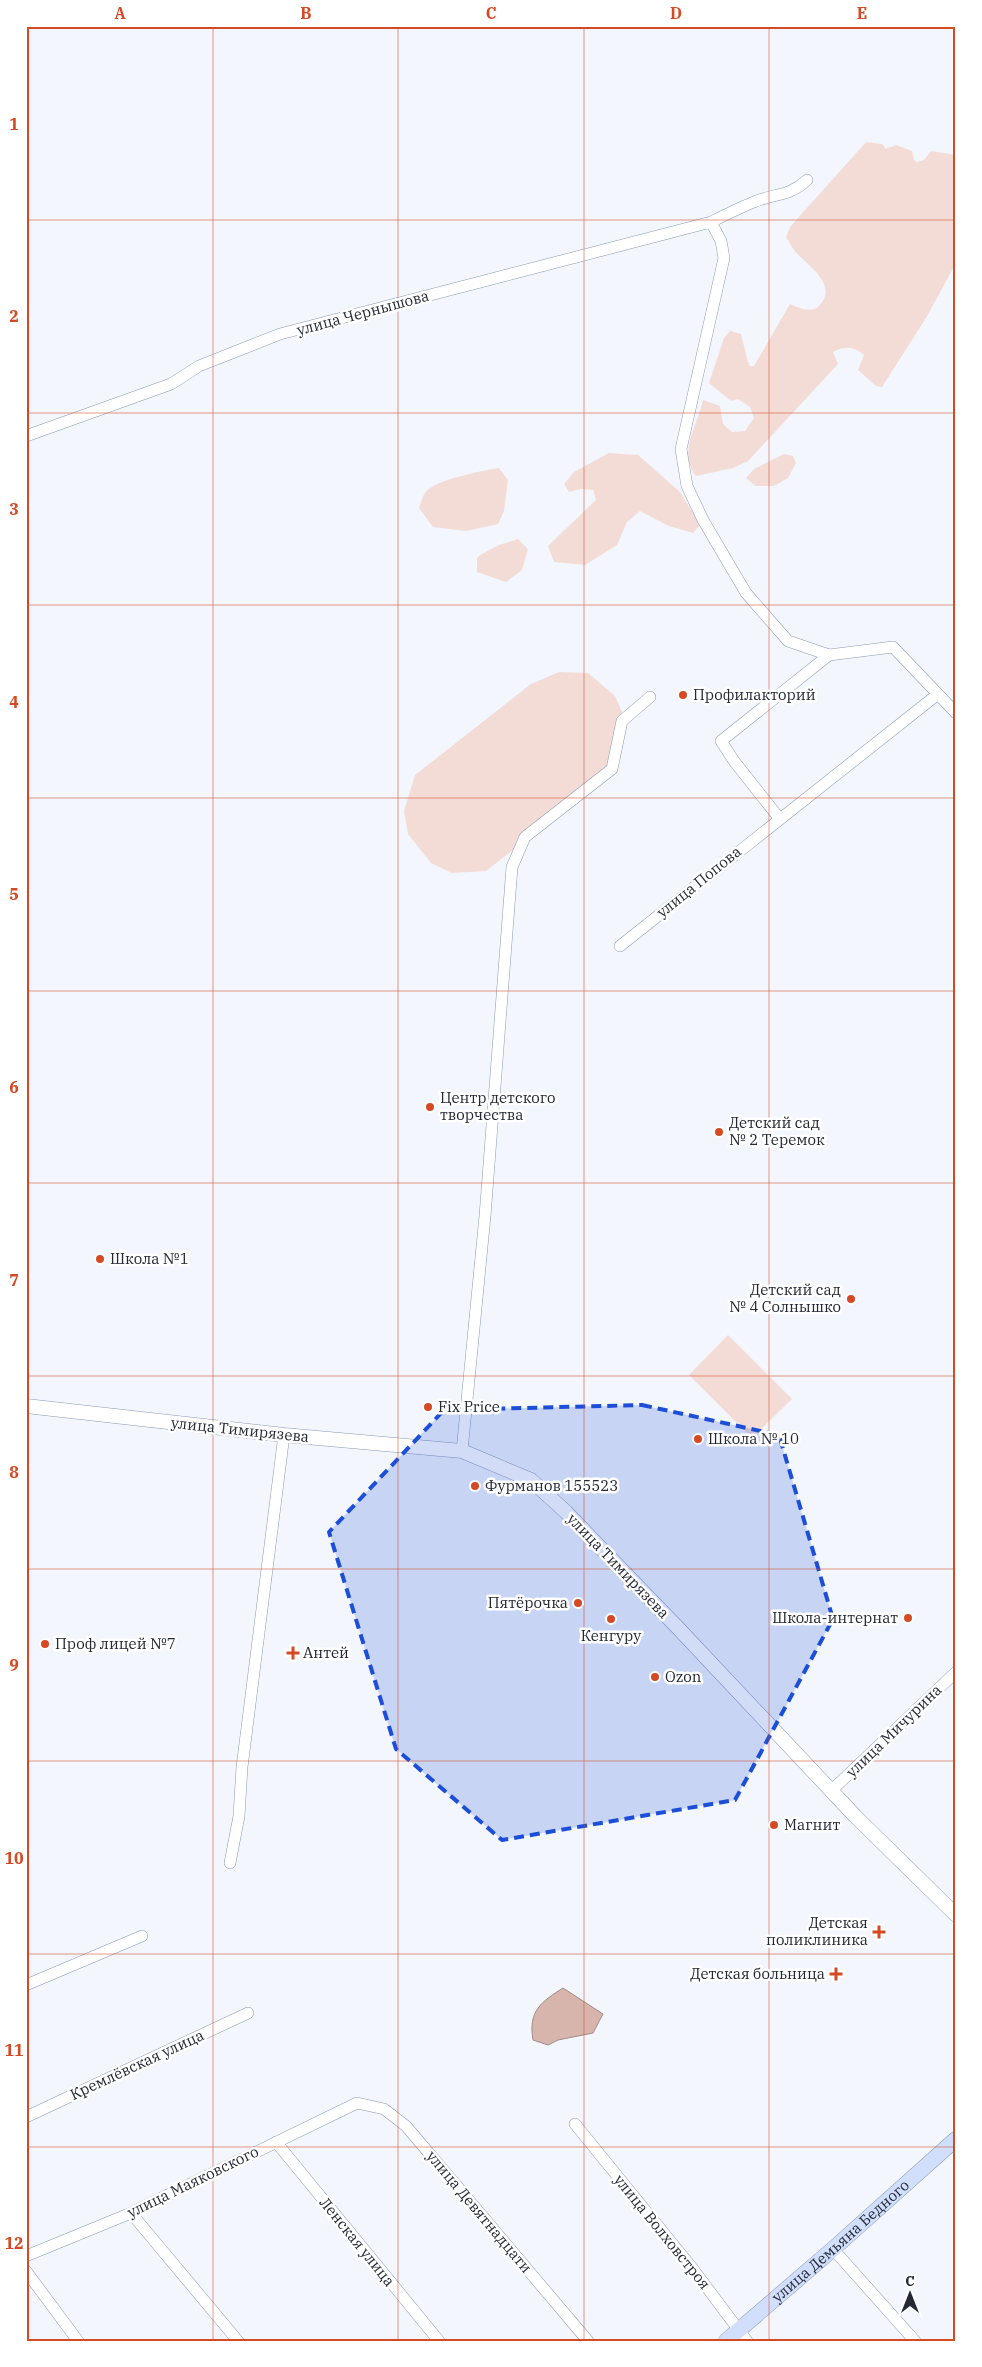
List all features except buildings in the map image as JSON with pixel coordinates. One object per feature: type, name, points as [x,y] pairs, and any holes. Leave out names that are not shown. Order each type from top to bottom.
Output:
[{"type":"main road","name":"улица Демьяна Бедного","points":[[726,2341],[742,2335],[833,2249],[956,2139]]},
{"type":"street","name":"улица Чернышова","points":[[26,436],[171,384],[200,366],[280,334],[711,222],[756,201],[787,194],[798,189],[808,180]]},
{"type":"street","points":[[711,222],[720,241],[724,258],[694,383],[681,449],[687,486],[691,495],[746,593],[788,640],[829,655],[893,647],[956,713]]},
{"type":"street","points":[[779,818],[734,762],[721,741],[829,655]]},
{"type":"street","name":"улица Попова","points":[[620,946],[779,818],[938,694]]},
{"type":"street","points":[[462,1451],[485,1216],[512,867],[525,837],[612,769],[622,722],[650,697]]},
{"type":"street","name":"улица Тимирязева","points":[[26,1406],[284,1435],[462,1451],[531,1480],[566,1512],[855,1816],[956,1914]]},
{"type":"street","points":[[230,1863],[239,1816],[242,1767],[284,1435]]},
{"type":"street","name":"улица Мичурина","points":[[832,1790],[956,1672]]},
{"type":"street","points":[[26,1985],[142,1936]]},
{"type":"street","name":"Кремлёвская улица","points":[[26,2117],[248,2013]]},
{"type":"street","name":"улица Маяковского","points":[[26,2256],[132,2213],[357,2102]]},
{"type":"street","name":"улица Девятнадцати","points":[[357,2102],[384,2108],[406,2126],[588,2341]]},
{"type":"street","name":"улица Волховстроя","points":[[575,2124],[693,2269],[742,2335]]},
{"type":"street","name":"Ленская улица","points":[[276,2142],[439,2341]]},
{"type":"street","points":[[132,2213],[238,2341]]},
{"type":"street","points":[[833,2249],[915,2341]]},
{"type":"street","points":[[26,2271],[78,2341]]},
{"type":"highlighted area","points":[[642,1405],[779,1435],[833,1619],[735,1800],[502,1840],[396,1749],[329,1532],[444,1410]]},
{"type":"shaded area","points":[[866,142],[882,144],[886,149],[896,145],[912,151],[914,160],[917,162],[924,160],[931,151],[956,155],[956,263],[926,318],[882,387],[876,386],[858,370],[864,355],[853,349],[837,350],[833,352],[838,364],[748,461],[733,468],[696,476],[688,458],[690,438],[703,400],[720,406],[723,424],[732,432],[745,431],[754,418],[750,407],[738,399],[731,401],[709,383],[724,338],[730,331],[741,334],[749,366],[754,366],[790,304],[809,310],[820,305],[825,297],[826,289],[823,282],[818,274],[794,250],[786,237],[790,227]]},
{"type":"shaded area","points":[[609,453],[638,455],[680,492],[700,525],[693,533],[669,526],[640,511],[627,522],[617,545],[585,565],[554,562],[548,546],[596,500],[593,490],[581,489],[569,492],[564,484],[574,472]]},
{"type":"shaded area","points":[[784,454],[793,456],[796,463],[788,478],[774,486],[756,486],[746,478],[754,469]]},
{"type":"shaded area","points":[[499,468],[508,480],[504,511],[498,524],[466,531],[433,527],[419,508],[425,493],[438,484],[459,476]]},
{"type":"shaded area","points":[[518,539],[528,549],[522,570],[506,582],[477,572],[477,558],[480,555],[499,545]]},
{"type":"shaded area","points":[[559,672],[588,673],[615,696],[627,723],[616,770],[486,871],[452,873],[431,863],[408,834],[404,811],[415,775],[531,684]]},
{"type":"shaded area","points":[[728,1335],[792,1399],[752,1438],[689,1375]]},
{"type":"shaded area","points":[[563,1988],[603,2014],[593,2033],[558,2040],[548,2045],[533,2040],[532,2022],[534,2014],[548,1998]]},
{"type":"place","name":"Профилакторий","points":[[683,695]]},
{"type":"place","name":"Центр детского творчества","points":[[430,1107]]},
{"type":"place","name":"Детский сад № 2 Теремок","points":[[719,1132]]},
{"type":"place","name":"Школа №1","points":[[100,1259]]},
{"type":"place","name":"Детский сад № 4 Солнышко","points":[[851,1299]]},
{"type":"place","name":"Fix Price","points":[[428,1407]]},
{"type":"place","name":"Школа № 10","points":[[698,1439]]},
{"type":"place","name":"Фурманов 155523","points":[[475,1486]]},
{"type":"place","name":"Пятёрочка","points":[[578,1603]]},
{"type":"place","name":"Школа-интернат","points":[[908,1618]]},
{"type":"place","name":"Кенгуру","points":[[611,1619]]},
{"type":"place","name":"Проф лицей №7","points":[[45,1644]]},
{"type":"place","name":"Антей","points":[[293,1653]]},
{"type":"place","name":"Ozon","points":[[655,1677]]},
{"type":"place","name":"Магнит","points":[[774,1825]]},
{"type":"place","name":"Детская поликлиника","points":[[879,1932]]},
{"type":"place","name":"Детская больница","points":[[836,1974]]}]
